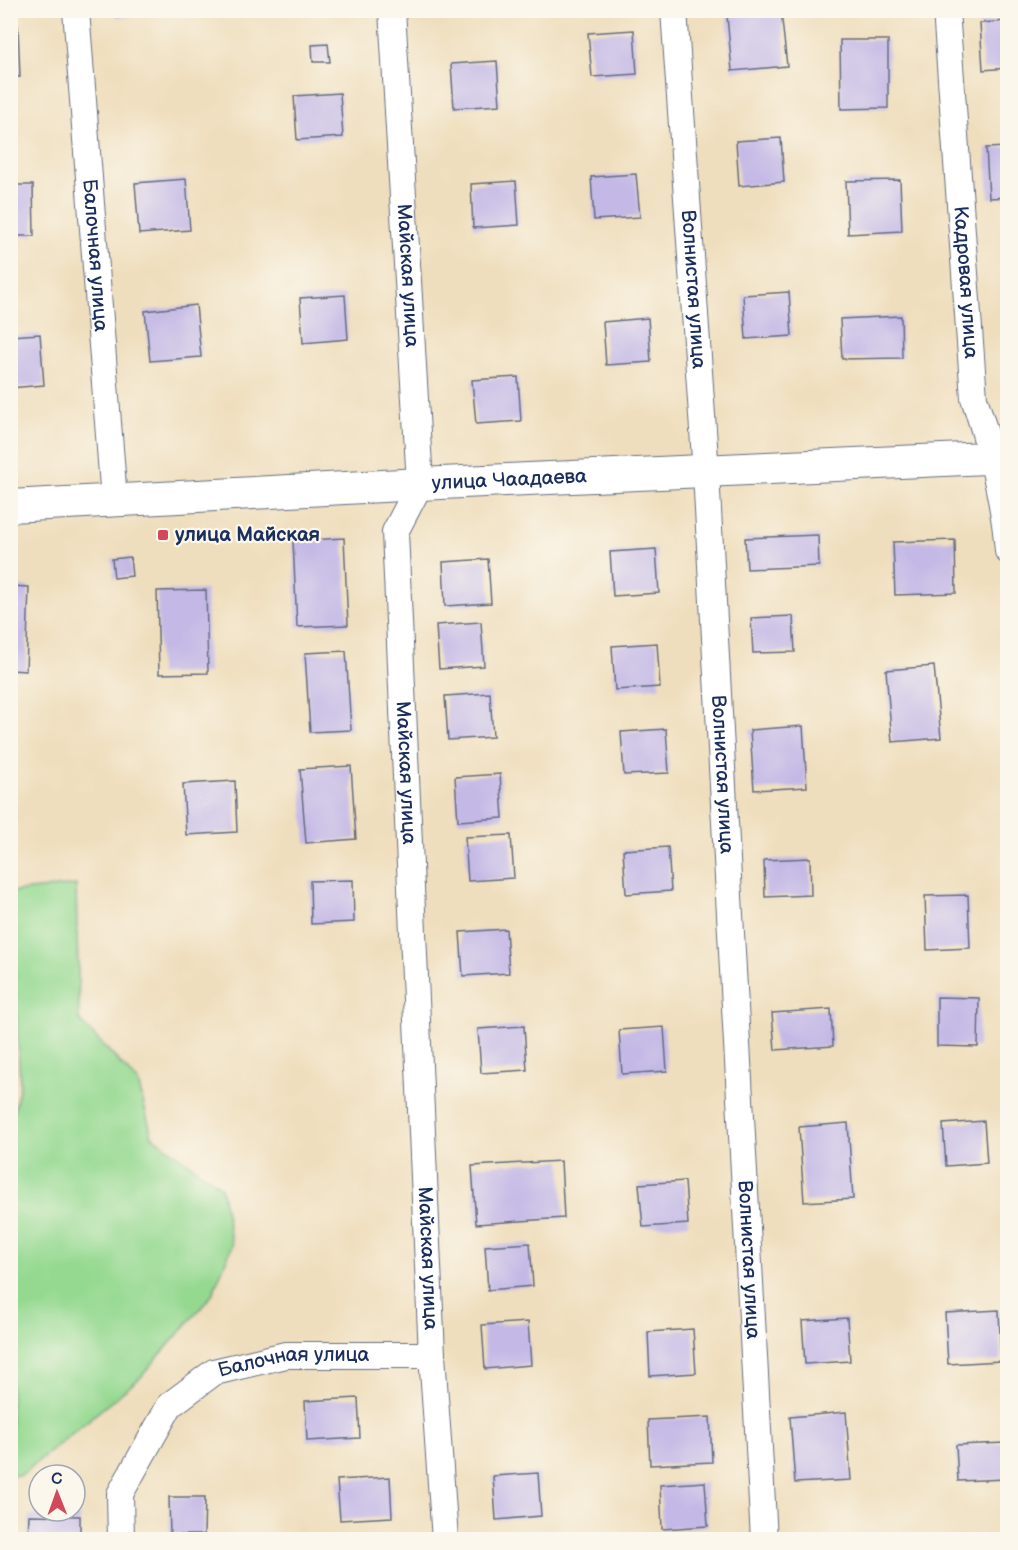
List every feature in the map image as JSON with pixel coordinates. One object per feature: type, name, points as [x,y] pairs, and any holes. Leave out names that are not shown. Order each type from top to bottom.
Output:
[{"type":"street","name":"Балочная улица","points":[[76,10],[114,500]]},
{"type":"street","name":"Майская улица","points":[[392,10],[420,484],[395,532],[432,1355],[445,1539]]},
{"type":"street","name":"Волнистая улица","points":[[674,10],[705,472],[764,1539]]},
{"type":"street","name":"Кадровая улица","points":[[946,10],[974,398],[1001,458],[1008,551]]},
{"type":"street","name":"улица Чаадаева","points":[[10,506],[420,484],[1001,458]]},
{"type":"street","name":"Балочная улица","points":[[121,1539],[120,1494],[170,1406],[214,1372],[286,1355],[432,1355]]},
{"type":"green space","points":[[76,885],[79,1020],[138,1082],[152,1136],[221,1187],[232,1246],[212,1295],[140,1378],[36,1463],[27,1463],[27,1470],[21,1475],[11,1475],[10,1128],[20,1085],[11,892]]},
{"type":"building","points":[[117,10],[177,10],[177,13],[117,17]]},
{"type":"building","points":[[781,11],[787,66],[732,71],[727,16]]},
{"type":"building","points":[[1008,21],[1008,68],[983,70],[980,23]]},
{"type":"building","points":[[10,26],[18,26],[20,77],[10,77]]},
{"type":"building","points":[[634,30],[637,74],[592,77],[588,33]]},
{"type":"building","points":[[840,40],[888,40],[888,108],[841,109]]},
{"type":"building","points":[[328,44],[330,62],[313,62],[312,45]]},
{"type":"building","points":[[497,61],[500,105],[454,108],[451,64]]},
{"type":"building","points":[[340,93],[343,137],[297,140],[294,96]]},
{"type":"building","points":[[781,138],[784,182],[739,186],[736,141]]},
{"type":"building","points":[[1008,147],[1008,197],[989,198],[986,148]]},
{"type":"building","points":[[636,174],[640,217],[594,220],[591,177]]},
{"type":"building","points":[[186,179],[190,230],[139,234],[135,183]]},
{"type":"building","points":[[900,180],[902,231],[848,234],[846,181]]},
{"type":"building","points":[[516,181],[519,225],[473,228],[471,184]]},
{"type":"building","points":[[10,185],[33,185],[34,236],[10,236]]},
{"type":"building","points":[[789,292],[792,336],[746,339],[743,295]]},
{"type":"building","points":[[345,295],[348,339],[303,343],[300,298]]},
{"type":"building","points":[[196,305],[201,357],[150,361],[145,311]]},
{"type":"building","points":[[901,316],[902,358],[842,359],[840,319]]},
{"type":"building","points":[[1003,316],[1008,316],[1008,355],[1005,355]]},
{"type":"building","points":[[648,318],[651,362],[606,365],[603,322]]},
{"type":"building","points":[[40,334],[44,385],[10,388],[10,336]]},
{"type":"building","points":[[518,377],[521,421],[476,424],[472,380]]},
{"type":"building","points":[[818,535],[819,566],[747,569],[745,538]]},
{"type":"building","points":[[344,538],[348,625],[297,627],[293,541]]},
{"type":"building","points":[[955,540],[956,593],[895,595],[893,542]]},
{"type":"building","points":[[656,549],[659,593],[613,596],[610,552]]},
{"type":"building","points":[[130,557],[132,576],[114,578],[112,559]]},
{"type":"building","points":[[488,559],[491,603],[445,606],[443,562]]},
{"type":"building","points":[[10,586],[29,587],[26,671],[10,670]]},
{"type":"building","points":[[206,590],[208,673],[159,674],[157,591]]},
{"type":"building","points":[[793,616],[795,652],[753,653],[751,618]]},
{"type":"building","points":[[481,622],[484,666],[439,669],[436,625]]},
{"type":"building","points":[[657,643],[660,687],[615,690],[612,646]]},
{"type":"building","points":[[346,651],[351,730],[310,732],[305,653]]},
{"type":"building","points":[[934,666],[941,738],[892,742],[886,670]]},
{"type":"building","points":[[490,693],[493,737],[448,740],[445,696]]},
{"type":"building","points":[[803,726],[807,787],[754,790],[750,730]]},
{"type":"building","points":[[666,729],[669,773],[624,775],[621,732]]},
{"type":"building","points":[[351,766],[356,839],[306,843],[300,769]]},
{"type":"building","points":[[500,774],[503,818],[458,821],[455,777]]},
{"type":"building","points":[[235,781],[237,832],[186,835],[183,784]]},
{"type":"building","points":[[511,835],[514,878],[468,881],[465,837]]},
{"type":"building","points":[[668,847],[671,891],[626,894],[623,850]]},
{"type":"building","points":[[810,858],[811,895],[765,897],[764,860]]},
{"type":"building","points":[[353,880],[354,922],[311,924],[310,881]]},
{"type":"building","points":[[968,895],[970,948],[927,950],[925,896]]},
{"type":"building","points":[[506,929],[509,973],[463,976],[460,932]]},
{"type":"building","points":[[937,997],[979,998],[978,1047],[937,1046]]},
{"type":"building","points":[[831,1009],[833,1046],[775,1050],[772,1013]]},
{"type":"building","points":[[524,1026],[527,1070],[481,1073],[478,1029]]},
{"type":"building","points":[[664,1027],[667,1071],[622,1074],[619,1030]]},
{"type":"building","points":[[984,1121],[987,1163],[946,1166],[943,1124]]},
{"type":"building","points":[[848,1123],[853,1199],[804,1202],[799,1127]]},
{"type":"building","points":[[561,1161],[564,1218],[476,1224],[472,1166]]},
{"type":"building","points":[[685,1181],[688,1224],[643,1227],[639,1184]]},
{"type":"building","points":[[530,1243],[533,1286],[488,1290],[485,1246]]},
{"type":"building","points":[[999,1310],[1001,1361],[948,1364],[945,1313]]},
{"type":"building","points":[[847,1318],[850,1361],[805,1364],[802,1321]]},
{"type":"building","points":[[528,1322],[531,1365],[485,1369],[482,1325]]},
{"type":"building","points":[[693,1329],[696,1373],[650,1376],[648,1332]]},
{"type":"building","points":[[358,1398],[360,1438],[307,1441],[305,1401]]},
{"type":"building","points":[[846,1412],[851,1480],[795,1483],[790,1417]]},
{"type":"building","points":[[710,1417],[712,1462],[650,1465],[648,1420]]},
{"type":"building","points":[[1005,1443],[1007,1479],[958,1481],[956,1445]]},
{"type":"building","points":[[538,1473],[541,1516],[496,1520],[493,1476]]},
{"type":"building","points":[[390,1477],[392,1517],[340,1520],[337,1480]]},
{"type":"building","points":[[705,1482],[708,1526],[662,1529],[660,1485]]},
{"type":"building","points":[[169,1497],[205,1497],[204,1535],[170,1535]]},
{"type":"building","points":[[29,1523],[80,1523],[80,1540],[28,1540]]},
{"type":"place","name":"улица Майская","points":[[163,535]]}]
